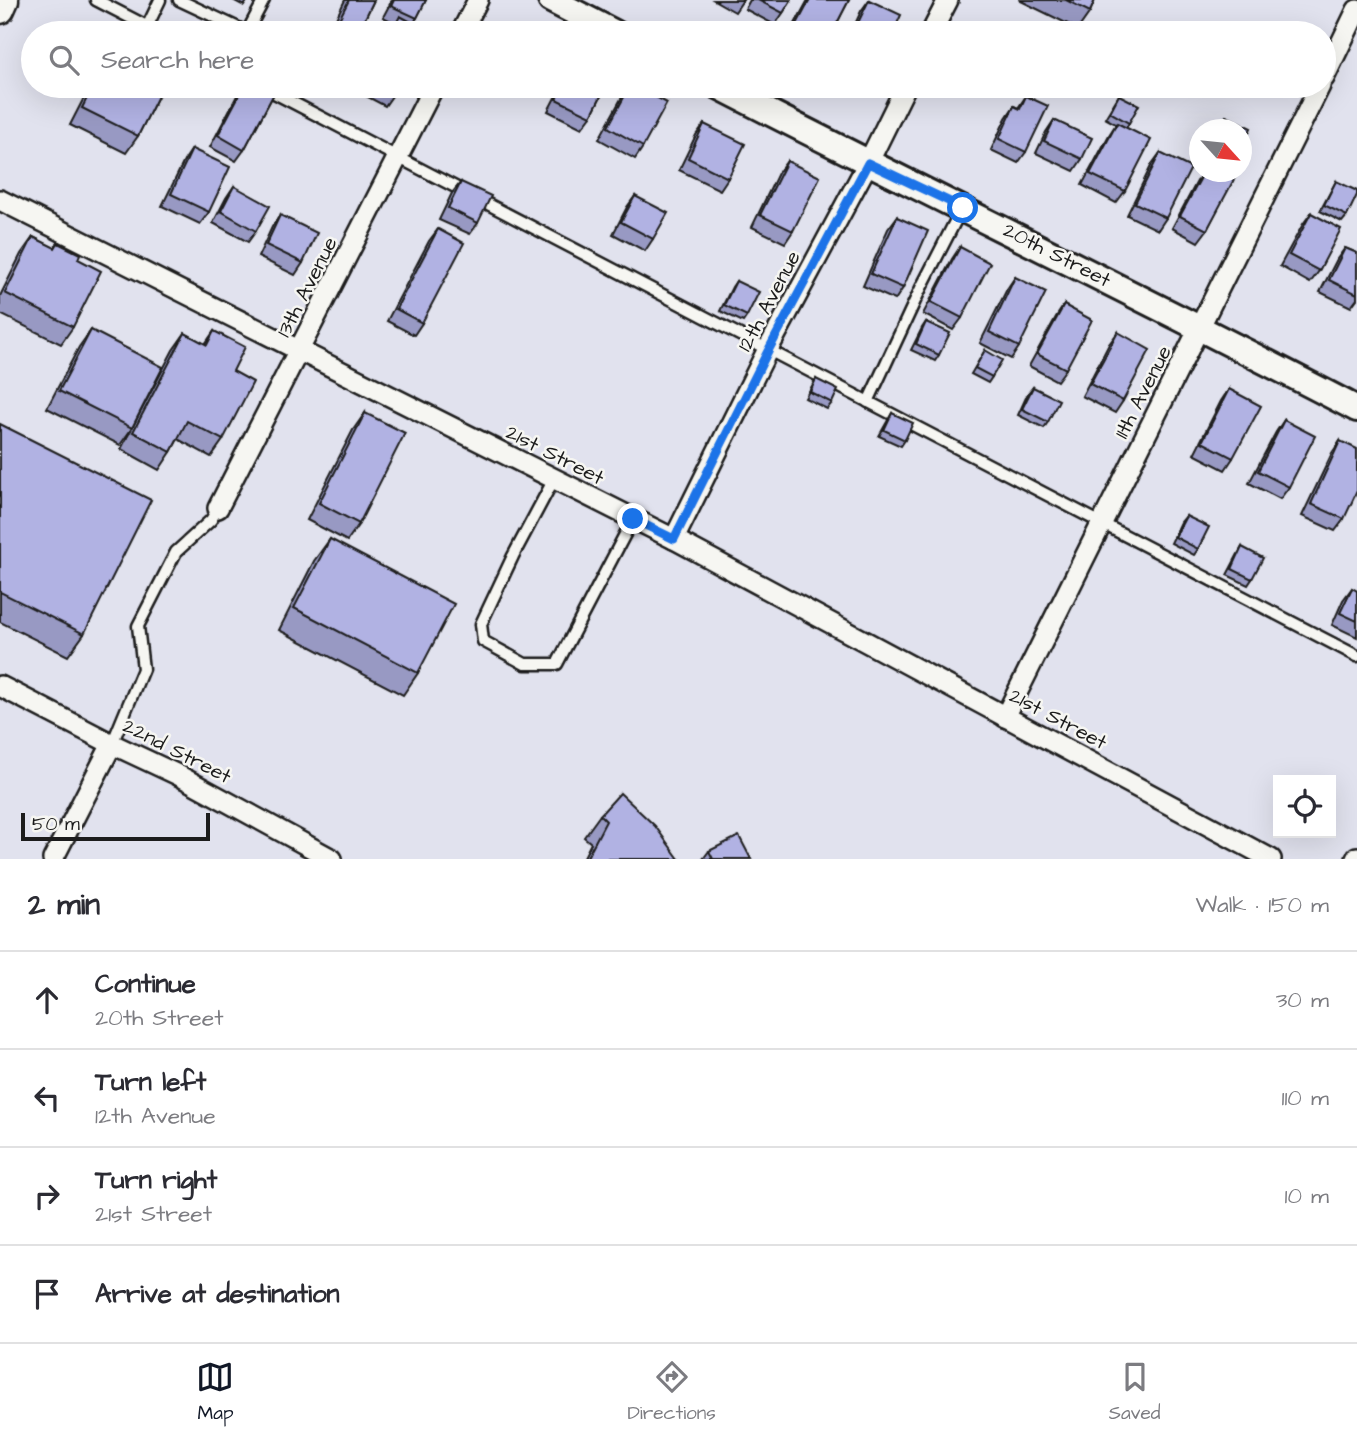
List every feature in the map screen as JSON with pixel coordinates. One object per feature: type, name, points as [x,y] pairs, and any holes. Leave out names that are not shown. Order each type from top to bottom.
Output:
[{"type":"main road","points":[[0,9],[4,0]]},
{"type":"street","points":[[467,21],[478,0]]},
{"type":"street","points":[[551,0],[592,21]]},
{"type":"street","points":[[938,21],[948,0]]},
{"type":"street","points":[[1336,53],[1357,10]]},
{"type":"street","name":"13th Avenue","points":[[218,508],[429,98]]},
{"type":"street","name":"20th Street","points":[[741,98],[1201,327],[1357,409]]},
{"type":"street","name":"12th Avenue","points":[[674,539],[768,351],[900,98]]},
{"type":"street","name":"11th Avenue","points":[[1005,717],[1314,98]]},
{"type":"street","name":"21st Street","points":[[0,200],[674,539],[1271,859]]},
{"type":"street","name":"22nd Street","points":[[0,686],[178,775],[332,859]]},
{"type":"street","points":[[53,859],[112,744]]},
{"type":"lane","points":[[96,0],[136,21]]},
{"type":"lane","points":[[150,21],[160,0]]},
{"type":"lane","points":[[179,0],[224,21]]},
{"type":"lane","points":[[253,21],[264,0]]},
{"type":"lane","points":[[284,98],[1357,656]]},
{"type":"lane","points":[[868,402],[921,288],[963,208]]},
{"type":"lane","points":[[554,480],[513,556],[481,624],[483,641],[525,664],[557,664],[633,519]]},
{"type":"lane","points":[[112,744],[143,670],[138,626],[176,552],[211,520],[218,508]]},
{"type":"building","points":[[349,0],[374,0],[364,21],[338,21]]},
{"type":"building","points":[[394,0],[426,0],[417,18],[391,6]]},
{"type":"building","points":[[758,0],[791,0],[783,13]]},
{"type":"building","points":[[810,0],[849,0],[838,21],[799,21]]},
{"type":"building","points":[[869,0],[901,15],[898,21],[859,21]]},
{"type":"building","points":[[1066,0],[1095,0],[1090,12]]},
{"type":"building","points":[[87,98],[157,98],[138,136],[82,108]]},
{"type":"building","points":[[238,98],[272,98],[244,150],[218,135]]},
{"type":"building","points":[[557,98],[600,98],[591,116]]},
{"type":"building","points":[[624,98],[658,98],[667,103],[643,147],[608,127]]},
{"type":"building","points":[[1025,98],[1048,106],[1026,152],[999,139],[1014,106],[1020,109]]},
{"type":"building","points":[[1117,98],[1125,98],[1139,105],[1129,123],[1110,112]]},
{"type":"building","points":[[1054,120],[1092,138],[1082,159],[1044,141]]},
{"type":"building","points":[[1117,123],[1151,140],[1125,191],[1090,174]]},
{"type":"building","points":[[704,124],[745,144],[728,178],[688,158]]},
{"type":"building","points":[[192,149],[230,167],[209,212],[171,194]]},
{"type":"building","points":[[1160,153],[1189,167],[1166,218],[1135,203]]},
{"type":"building","points":[[787,161],[820,177],[793,231],[760,215]]},
{"type":"building","points":[[1336,181],[1357,191],[1347,216],[1324,205]]},
{"type":"building","points":[[461,182],[491,196],[478,223],[448,208]]},
{"type":"building","points":[[1199,182],[1233,182],[1207,230],[1180,216]]},
{"type":"building","points":[[234,186],[270,206],[256,231],[221,211]]},
{"type":"building","points":[[635,196],[668,213],[653,239],[621,222]]},
{"type":"building","points":[[1311,213],[1341,229],[1319,271],[1289,255]]},
{"type":"building","points":[[280,215],[317,233],[303,263],[266,245]]},
{"type":"building","points":[[897,217],[928,231],[903,288],[871,274]]},
{"type":"building","points":[[438,229],[464,243],[422,323],[396,309]]},
{"type":"building","points":[[33,237],[55,248],[58,243],[80,254],[78,259],[101,271],[73,327],[5,293]]},
{"type":"building","points":[[960,247],[990,263],[962,318],[931,302]]},
{"type":"building","points":[[1345,248],[1357,253],[1357,294],[1329,280]]},
{"type":"building","points":[[1015,277],[1046,292],[1019,347],[989,332]]},
{"type":"building","points":[[736,281],[759,292],[747,316],[724,305]]},
{"type":"building","points":[[1064,305],[1092,320],[1066,369],[1037,354]]},
{"type":"building","points":[[926,322],[950,333],[939,355],[916,344]]},
{"type":"building","points":[[91,330],[163,367],[132,428],[59,391]]},
{"type":"building","points":[[214,331],[245,347],[233,371],[253,382],[223,440],[187,421],[171,452],[133,432],[185,333],[207,345]]},
{"type":"building","points":[[1118,332],[1150,350],[1123,401],[1090,384]]},
{"type":"building","points":[[985,350],[1002,360],[992,377],[975,368]]},
{"type":"building","points":[[816,379],[838,390],[832,403],[810,392]]},
{"type":"building","points":[[1033,387],[1059,400],[1048,422],[1022,409]]},
{"type":"building","points":[[1229,389],[1261,406],[1233,458],[1202,442]]},
{"type":"building","points":[[365,413],[405,433],[359,524],[319,503]]},
{"type":"building","points":[[892,413],[913,423],[905,440],[884,430]]},
{"type":"building","points":[[1284,420],[1315,436],[1289,487],[1258,471]]},
{"type":"building","points":[[0,424],[151,500],[84,634],[0,592]]},
{"type":"building","points":[[1340,441],[1357,449],[1357,491],[1344,519],[1311,504]]},
{"type":"building","points":[[1186,516],[1209,527],[1198,549],[1175,537]]},
{"type":"building","points":[[330,539],[454,604],[418,673],[294,608]]},
{"type":"building","points":[[1242,547],[1263,558],[1252,579],[1232,569]]},
{"type":"building","points":[[1352,588],[1357,591],[1357,621],[1340,613]]},
{"type":"building","points":[[620,793],[655,826],[679,859],[586,859],[606,821],[600,815]]},
{"type":"building","points":[[739,836],[751,859],[713,859],[709,851]]},
{"type":"route","points":[[633,519],[674,539],[768,351],[868,163],[963,208]]}]
